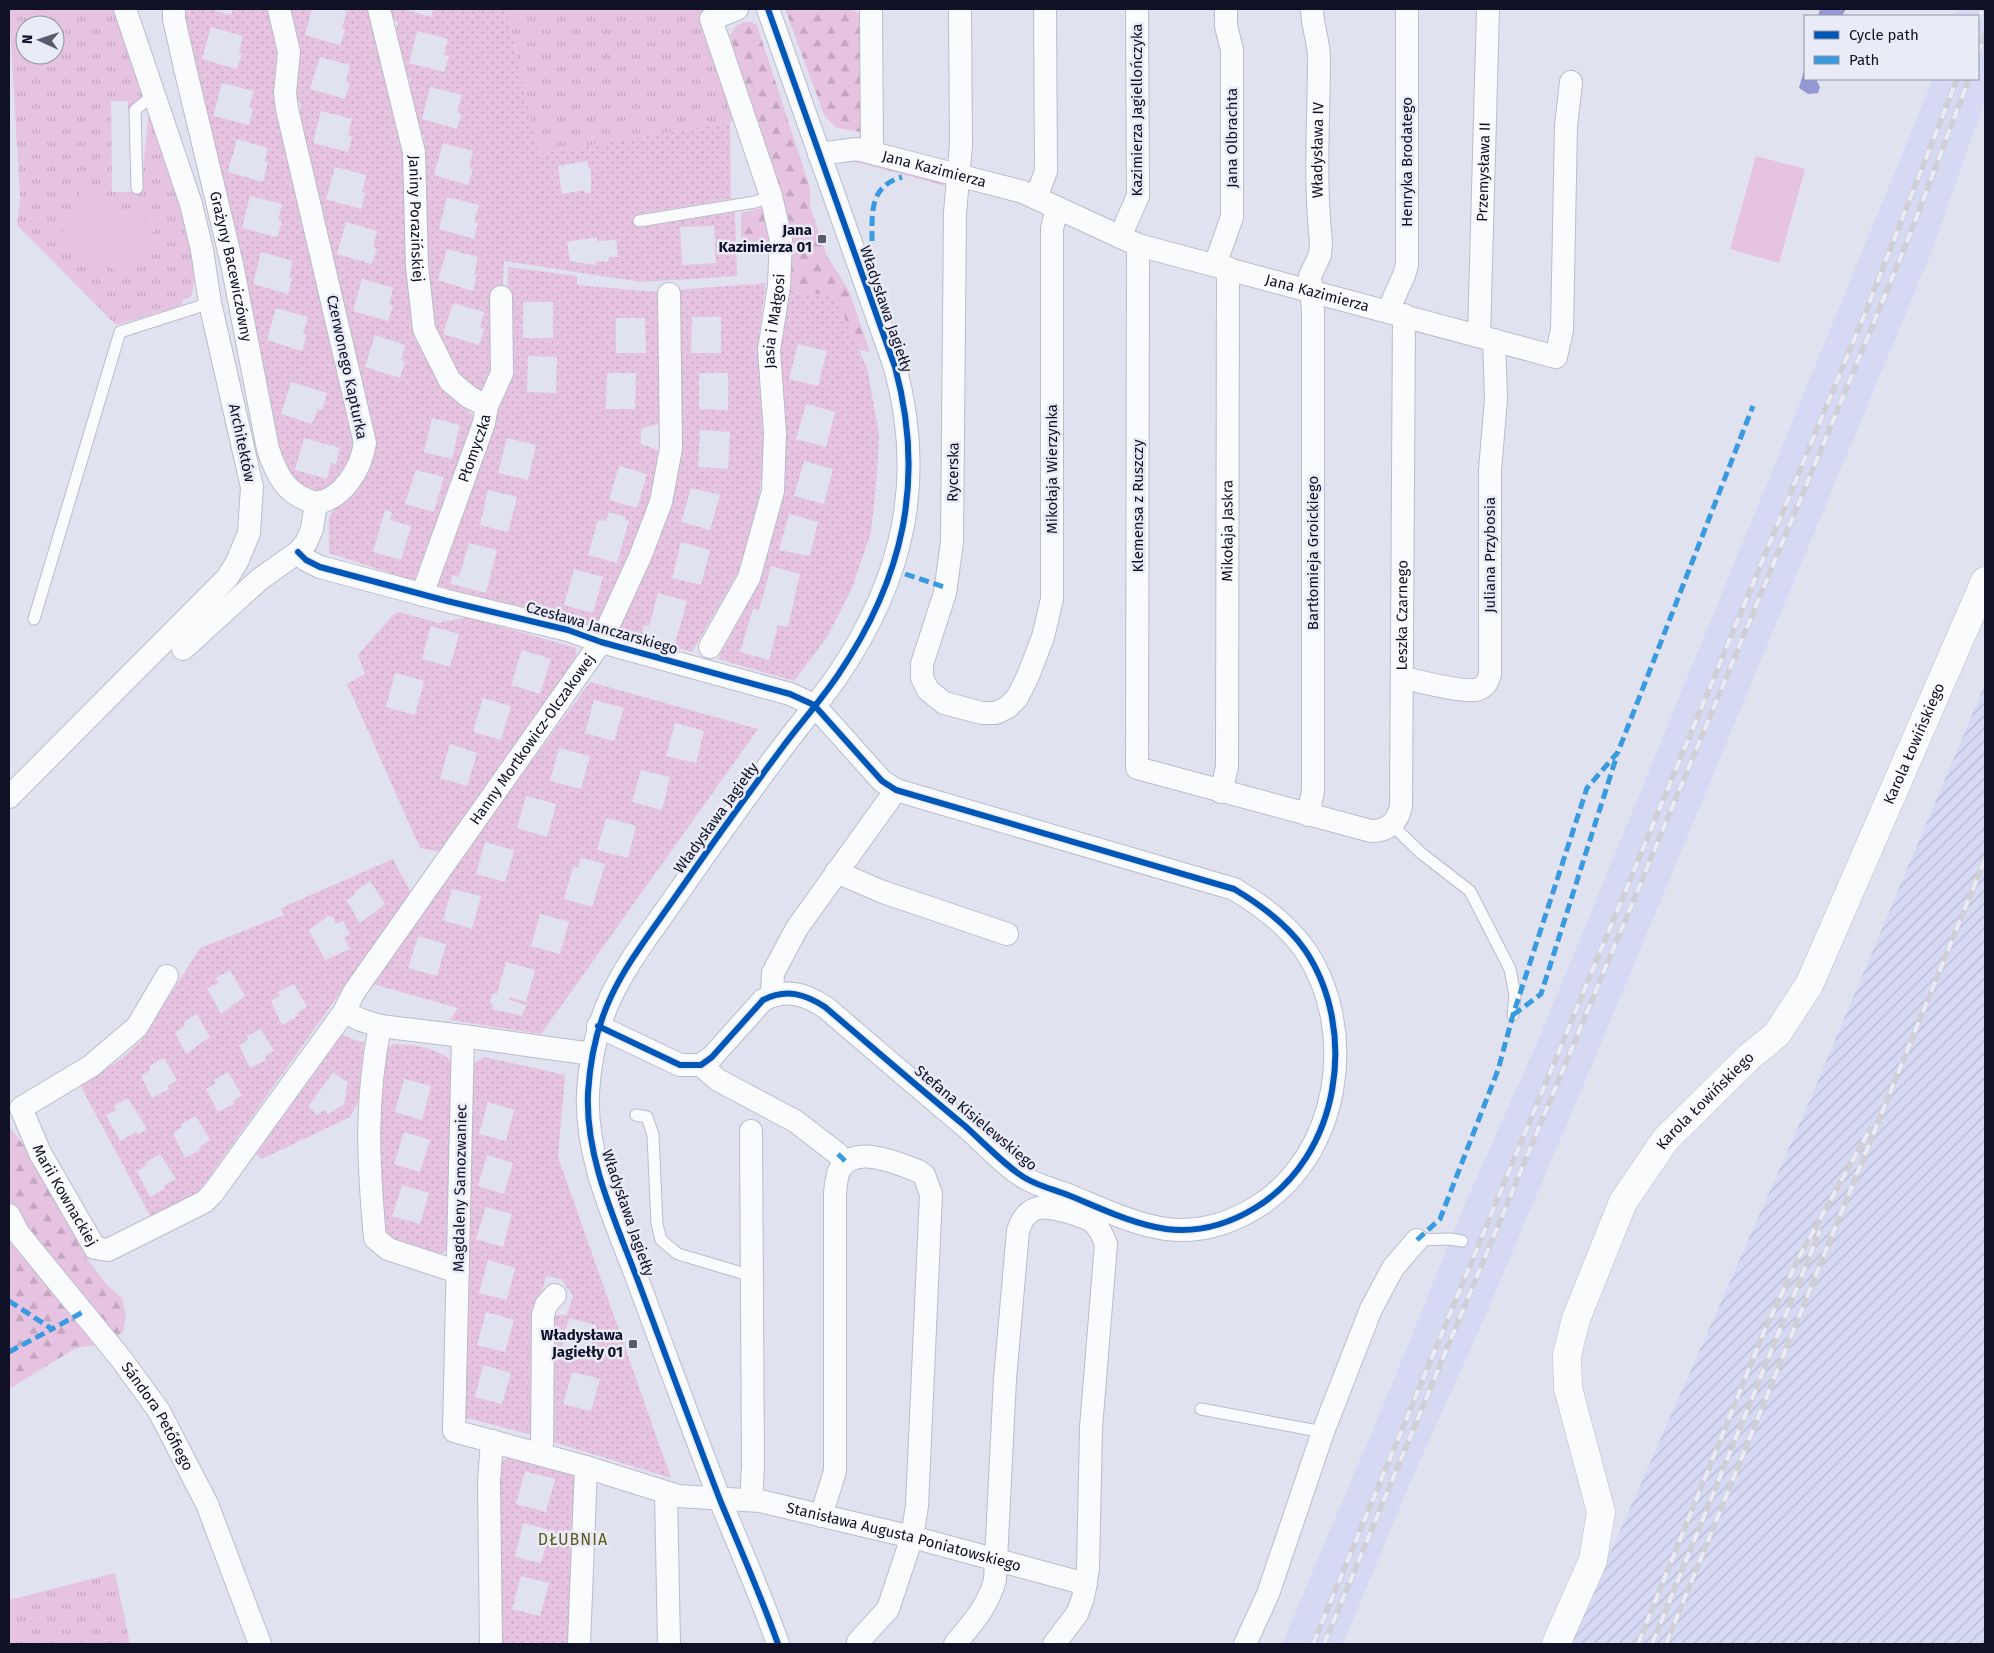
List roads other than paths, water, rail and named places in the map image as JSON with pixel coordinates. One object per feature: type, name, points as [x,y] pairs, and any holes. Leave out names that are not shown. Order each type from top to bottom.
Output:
[{"type":"main road","name":"Karola Łowińskiego","points":[[1556,1644],[1593,1560],[1601,1512],[1568,1388],[1567,1355],[1576,1319],[1623,1202],[1666,1139],[1749,1057],[1777,1034],[1809,985],[1985,581]]},
{"type":"street","name":"Architektów","points":[[9,797],[227,578],[244,548],[249,533],[252,486],[210,303],[202,250],[191,204],[125,9]]},
{"type":"street","name":"Grażyny Bacewiczówny","points":[[174,9],[174,19],[185,68],[232,264],[268,449],[277,475],[284,485],[304,500],[316,503]]},
{"type":"street","name":"Czerwonego Kapturka","points":[[279,9],[289,52],[285,93],[287,109],[365,442],[358,466],[340,492],[328,501],[316,503]]},
{"type":"street","name":"Janiny Porazińskiej","points":[[379,9],[414,152],[417,266],[424,329],[450,382],[469,397],[488,406]]},
{"type":"street","name":"Jasia i Małgosi","points":[[710,647],[749,578],[772,491],[775,434],[769,350],[779,286],[781,240],[771,196],[711,19],[737,9]]},
{"type":"street","name":"Władysława Jagiełły","points":[[768,9],[895,367],[908,428],[910,458],[899,544],[884,592],[837,676],[814,704],[626,966],[613,988],[598,1026],[592,1054],[588,1119],[598,1169],[720,1498],[778,1644]]},
{"type":"street","points":[[871,9],[872,152]]},
{"type":"street","name":"Rycerska","points":[[960,9],[961,145],[955,213],[951,561],[946,593],[924,656],[921,671],[924,684],[938,700],[982,713],[996,713]]},
{"type":"street","points":[[1036,198],[1046,171],[1045,9]]},
{"type":"street","name":"Kazimierza Jagiellończyka","points":[[1129,241],[1138,196],[1137,9]]},
{"type":"street","name":"Jana Olbrachta","points":[[1222,266],[1232,217],[1232,50],[1226,26],[1226,9]]},
{"type":"street","name":"Władysława IV","points":[[1311,290],[1310,276],[1320,255],[1321,241],[1318,131],[1319,55],[1312,26],[1312,9]]},
{"type":"street","name":"Henryka Brodatego","points":[[1396,313],[1406,265],[1407,9]]},
{"type":"street","name":"Przemysława II","points":[[1487,338],[1488,9]]},
{"type":"street","name":"Jana Kazimierza","points":[[819,154],[857,149],[1023,192],[1129,241],[1556,357],[1562,330],[1566,126],[1571,82]]},
{"type":"street","name":"Mikołaja Wierzynka","points":[[996,713],[1013,703],[1028,676],[1044,637],[1052,599],[1052,229],[1057,208]]},
{"type":"street","name":"Klemensa z Ruszczy","points":[[1129,241],[1137,768],[1221,792]]},
{"type":"street","name":"Mikołaja Jaskra","points":[[1221,792],[1226,766],[1222,266]]},
{"type":"street","name":"Bartłomieja Groickiego","points":[[1308,815],[1313,791],[1311,290]]},
{"type":"street","name":"Hanny Mortkowicz-Olczakowej","points":[[344,1012],[359,983],[600,642],[640,557],[661,502],[671,448],[669,294]]},
{"type":"street","name":"Płomyczka","points":[[422,595],[484,423],[488,406],[502,373],[501,297]]},
{"type":"street","name":"Leszka Czarnego","points":[[1392,825],[1398,816],[1401,806],[1403,678],[1396,313]]},
{"type":"street","name":"Juliana Przybosia","points":[[1403,678],[1476,690],[1486,684],[1490,674],[1490,470],[1496,399],[1487,338]]},
{"type":"street","points":[[183,649],[260,579],[298,552],[306,543],[312,529],[316,503]]},
{"type":"street","name":"Czesława Janczarskiego","points":[[298,552],[306,560],[320,566],[422,595],[568,630],[600,642],[790,694],[814,704]]},
{"type":"street","name":"Stefana Kisielewskiego","points":[[772,996],[789,993],[804,995],[825,1007],[1026,1178],[1142,1224],[1165,1229],[1193,1230],[1222,1224],[1242,1217],[1275,1194],[1294,1177],[1313,1147],[1324,1124],[1332,1095],[1334,1046],[1325,994],[1305,951],[1291,932],[1273,916],[1234,890],[1217,883],[896,790],[882,781],[814,704]]},
{"type":"street","points":[[598,1026],[680,1065],[701,1065],[712,1057],[755,1007],[772,996],[771,983],[777,964],[836,872],[896,790]]},
{"type":"street","points":[[1221,792],[1371,831],[1383,830],[1392,825]]},
{"type":"street","points":[[836,872],[884,892],[1007,934]]},
{"type":"street","name":"Marii Kownackiej","points":[[167,976],[137,1027],[91,1066],[21,1108],[40,1153],[95,1248],[108,1250],[204,1202],[213,1193],[344,1012]]},
{"type":"street","points":[[344,1012],[380,1026],[592,1054]]},
{"type":"street","points":[[380,1026],[369,1095],[368,1167],[375,1238],[388,1249],[458,1272]]},
{"type":"street","name":"Magdaleny Samozwaniec","points":[[463,1036],[454,1431],[586,1467],[666,1493],[692,1498],[720,1498]]},
{"type":"street","points":[[701,1065],[718,1080],[795,1121],[838,1154]]},
{"type":"street","points":[[751,1131],[753,1466],[751,1500]]},
{"type":"street","points":[[821,1516],[835,1471],[836,1184],[846,1162],[853,1158],[868,1157],[918,1170],[924,1175],[931,1194],[917,1506],[912,1537],[888,1609],[858,1642]]},
{"type":"street","points":[[955,1644],[976,1619],[991,1596],[995,1580],[994,1560],[1005,1379],[1018,1231],[1021,1221],[1038,1208],[1086,1217],[1101,1232],[1106,1244],[1091,1428],[1090,1552],[1086,1584],[1077,1614],[1054,1644]]},
{"type":"street","name":"Sándora Petőfiego","points":[[9,1215],[20,1234],[122,1360],[159,1411],[207,1504],[260,1644]]},
{"type":"street","points":[[1245,1644],[1268,1594],[1323,1432],[1371,1310],[1393,1268],[1417,1240]]},
{"type":"street","points":[[542,1455],[543,1315],[546,1305],[555,1295]]},
{"type":"street","points":[[491,1644],[489,1481],[492,1441]]},
{"type":"street","points":[[579,1644],[586,1467]]},
{"type":"street","points":[[666,1493],[669,1644]]},
{"type":"street","name":"Stanisława Augusta Poniatowskiego","points":[[720,1498],[751,1500],[912,1537],[1086,1584]]},
{"type":"lane","points":[[137,188],[134,110],[155,94]]},
{"type":"lane","points":[[639,221],[755,202],[771,196]]},
{"type":"lane","points":[[34,619],[120,332],[210,303]]},
{"type":"lane","points":[[1392,825],[1421,853],[1470,891],[1510,969],[1515,995],[1513,1015]]},
{"type":"lane","points":[[636,1116],[648,1117],[653,1135],[657,1224],[661,1240],[678,1254],[752,1276]]},
{"type":"lane","points":[[1417,1240],[1450,1239],[1462,1241]]},
{"type":"lane","points":[[1201,1408],[1323,1432]]},
{"type":"water","points":[[1820,9],[1846,9],[1843,15],[1818,15]]},
{"type":"water","points":[[1804,70],[1804,80],[1816,80],[1820,87],[1818,93],[1808,94],[1799,88]]},
{"type":"railway","points":[[1979,18],[1982,9]]},
{"type":"railway","points":[[1979,51],[1985,33]]},
{"type":"railway","points":[[1313,1644],[1866,311],[1957,80]]},
{"type":"railway","points":[[1324,1644],[1909,237],[1969,80]]},
{"type":"railway","points":[[1666,1644],[1985,859]]},
{"type":"railway","points":[[1638,1644],[1765,1329],[1799,1257],[1870,1129]]},
{"type":"railway","points":[[1652,1644],[1820,1231]]},
{"type":"place","name":"Jana Kazimierza 01","points":[[822,239]]},
{"type":"place","name":"Władysława Jagiełły 01","points":[[633,1344]]},
{"type":"district","name":"DŁUBNIA","points":[[573,1539]]}]
